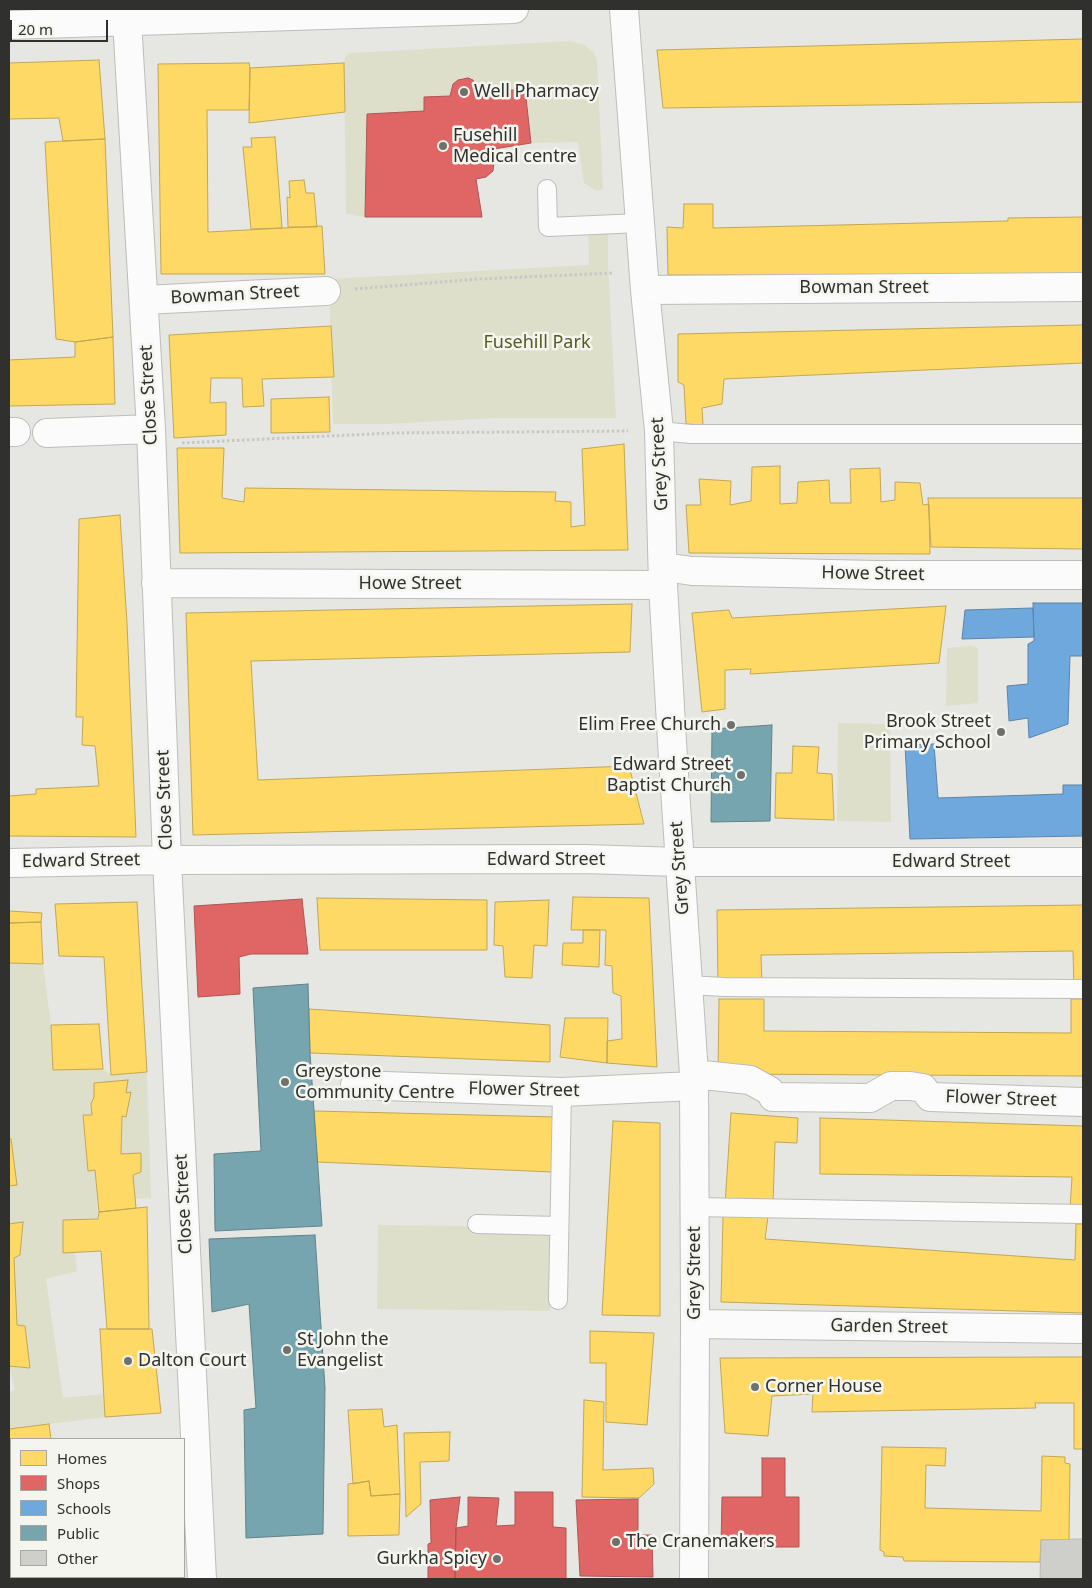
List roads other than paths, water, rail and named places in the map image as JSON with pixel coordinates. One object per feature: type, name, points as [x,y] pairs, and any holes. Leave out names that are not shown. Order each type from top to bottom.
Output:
[{"type":"street","points":[[9,25],[307,12],[514,9]]},
{"type":"street","name":"Grey Street","points":[[624,9],[640,223],[660,431],[664,576],[679,862],[694,1080],[694,1579]]},
{"type":"street","name":"Close Street","points":[[127,20],[152,436],[167,860],[202,1579]]},
{"type":"street","name":"Bowman Street","points":[[645,281],[1083,287]]},
{"type":"street","name":"Bowman Street","points":[[144,300],[326,291]]},
{"type":"street","points":[[47,433],[152,436]]},
{"type":"street","name":"Howe Street","points":[[156,583],[664,576],[692,571],[876,575],[1083,575]]},
{"type":"street","name":"Edward Street","points":[[9,863],[167,860],[1083,862]]},
{"type":"street","name":"Flower Street","points":[[355,1085],[562,1092],[694,1080],[750,1080],[770,1091],[774,1097],[870,1098],[891,1086],[910,1086],[923,1088],[930,1096],[1083,1102]]},
{"type":"street","name":"Garden Street","points":[[695,1324],[1083,1330]]},
{"type":"lane","points":[[547,188],[548,227],[640,223]]},
{"type":"lane","points":[[660,431],[691,434],[1083,434]]},
{"type":"lane","points":[[688,985],[734,987],[1083,989]]},
{"type":"lane","points":[[558,1300],[562,1092]]},
{"type":"lane","points":[[694,1207],[1083,1214]]},
{"type":"lane","points":[[477,1224],[559,1226]]},
{"type":"place","name":"Well Pharmacy","points":[[464,92]]},
{"type":"place","name":"Fusehill Medical centre","points":[[443,146]]},
{"type":"place","name":"Elim Free Church","points":[[731,725]]},
{"type":"place","name":"Brook Street Primary School","points":[[1001,732]]},
{"type":"place","name":"Edward Street Baptist Church","points":[[741,775]]},
{"type":"place","name":"Greystone Community Centre","points":[[285,1082]]},
{"type":"place","name":"St John the Evangelist","points":[[287,1350]]},
{"type":"place","name":"Dalton Court","points":[[128,1361]]},
{"type":"place","name":"Corner House","points":[[755,1387]]},
{"type":"place","name":"The Cranemakers","points":[[616,1542]]},
{"type":"place","name":"Gurkha Spicy","points":[[497,1559]]},
{"type":"park label","name":"Fusehill Park","points":[[537,343]]}]
